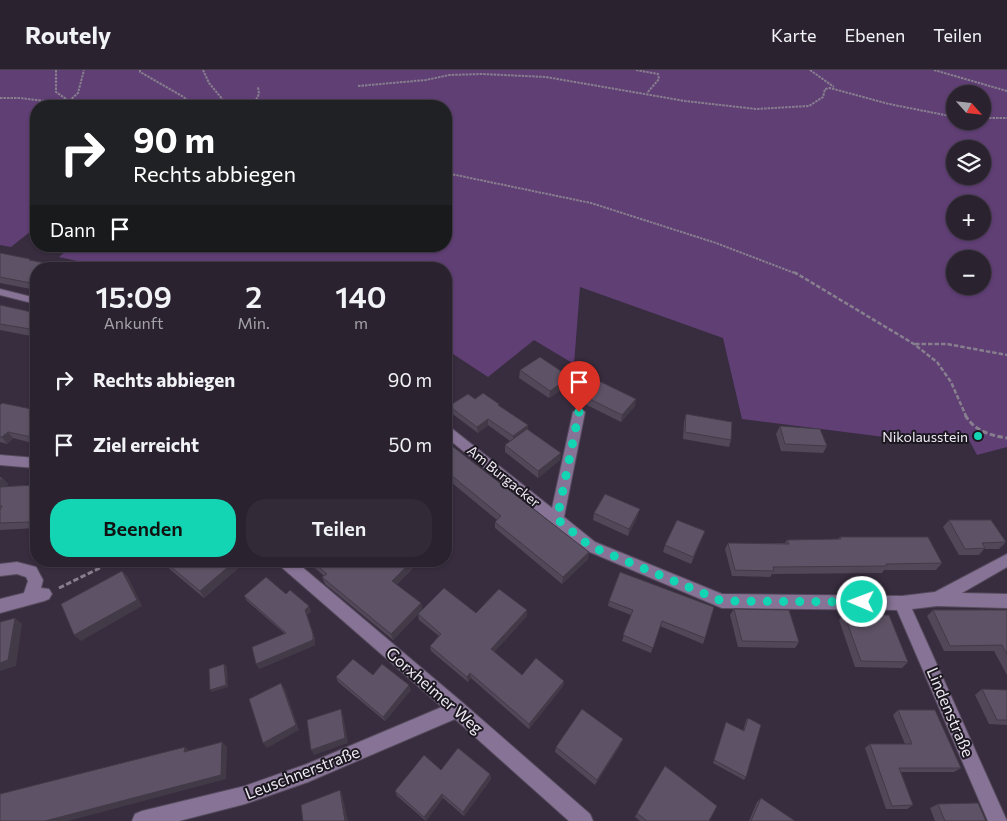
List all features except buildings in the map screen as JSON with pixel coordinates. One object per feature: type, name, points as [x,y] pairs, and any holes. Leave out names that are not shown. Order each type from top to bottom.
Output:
[{"type":"street","points":[[0,292],[30,300]]},
{"type":"street","points":[[557,519],[579,412]]},
{"type":"street","name":"Am Burgacker","points":[[452,435],[590,546],[722,601],[902,603],[937,599]]},
{"type":"street","points":[[0,460],[30,462]]},
{"type":"street","points":[[937,599],[1007,560]]},
{"type":"street","name":"Gorxheimer Weg","points":[[291,567],[457,709],[583,821]]},
{"type":"street","points":[[0,570],[17,568],[30,572],[36,580],[37,596],[0,606]]},
{"type":"street","points":[[937,599],[1007,601]]},
{"type":"street","name":"Lindenstraße","points":[[902,603],[998,821]]},
{"type":"street","name":"Leuschnerstraße","points":[[142,821],[245,795],[308,773],[457,709]]},
{"type":"path","points":[[56,70],[56,92],[66,100]]},
{"type":"path","points":[[70,100],[78,93],[84,70]]},
{"type":"path","points":[[140,70],[140,72],[154,81],[179,92],[189,100]]},
{"type":"path","points":[[203,70],[202,72],[209,83],[223,100]]},
{"type":"path","points":[[636,70],[658,74],[659,79],[647,94]]},
{"type":"path","points":[[810,70],[837,89]]},
{"type":"path","points":[[934,70],[1007,92]]},
{"type":"path","points":[[358,86],[426,80],[450,75],[482,74],[569,80],[717,106],[779,109],[809,106],[823,97],[826,89],[837,89],[889,104],[946,115]]},
{"type":"path","points":[[256,100],[259,94],[258,86]]},
{"type":"path","points":[[0,98],[44,100]]},
{"type":"path","points":[[991,118],[1007,118]]},
{"type":"path","points":[[452,174],[591,203],[716,243],[798,274],[914,344],[937,362],[951,382],[966,417],[976,428],[990,435],[1007,438]]},
{"type":"path","points":[[914,344],[947,344],[1007,356]]},
{"type":"path","points":[[37,596],[101,567]]},
{"type":"shaded area","points":[[0,70],[1007,70],[1007,447],[977,455],[969,440],[916,441],[742,419],[723,338],[580,287],[574,364],[534,340],[488,377],[452,353],[452,262],[82,262],[59,257],[65,252],[452,252],[452,100],[30,100],[30,232],[11,247],[0,245]]},
{"type":"place","name":"Nikolausstein","points":[[978,436]]},
{"type":"route","points":[[579,412],[557,519],[590,546],[722,601],[862,602]]}]
